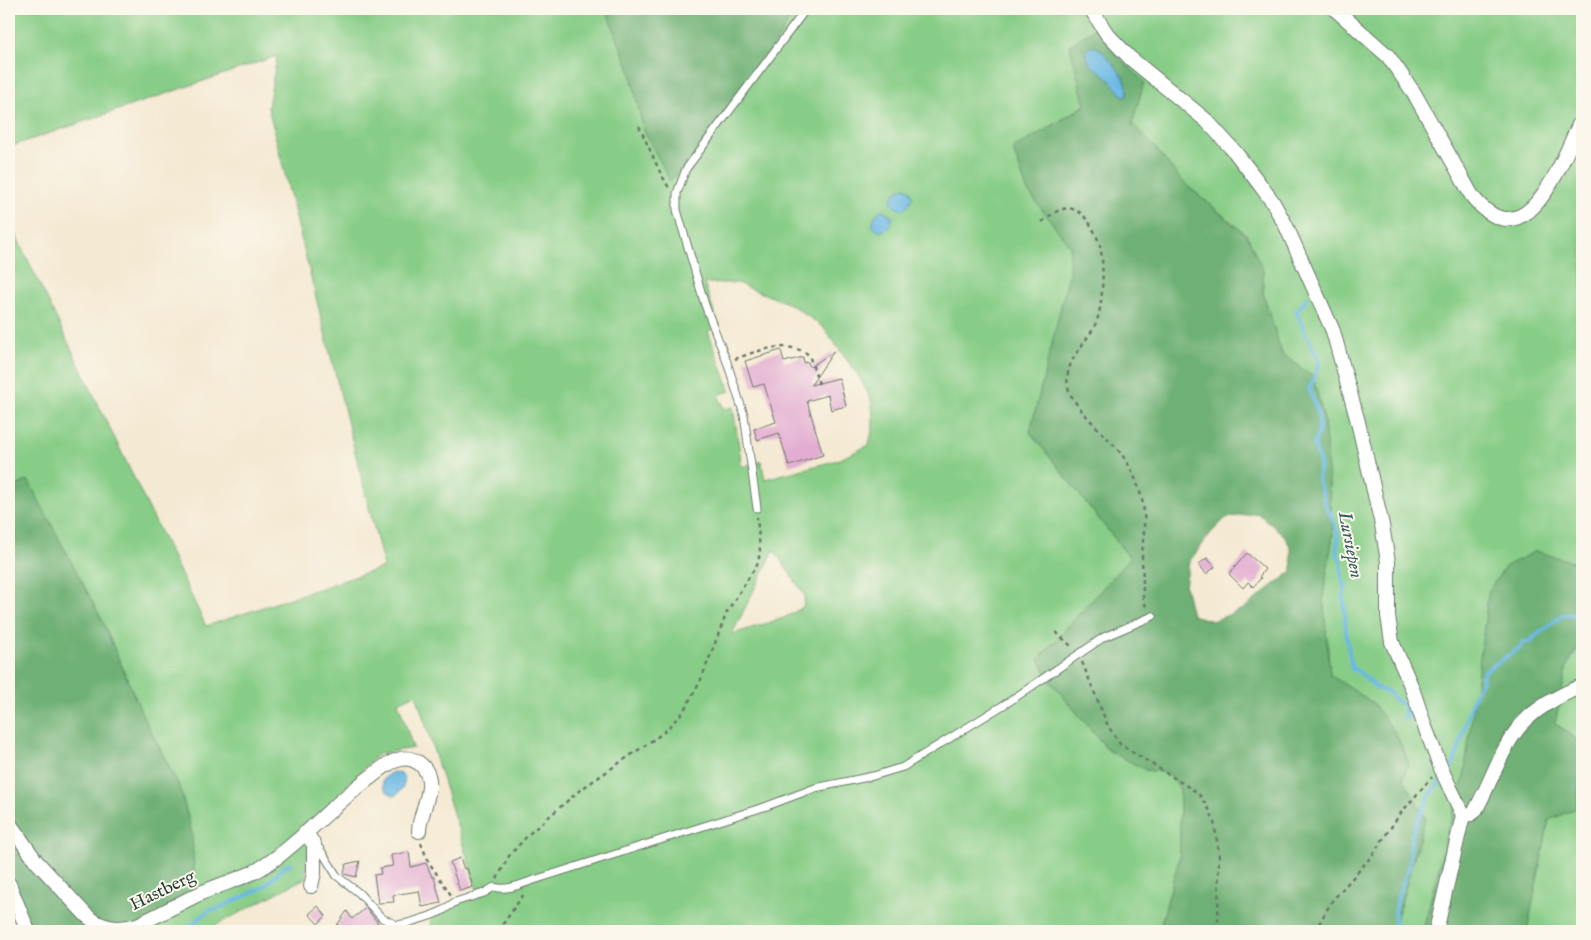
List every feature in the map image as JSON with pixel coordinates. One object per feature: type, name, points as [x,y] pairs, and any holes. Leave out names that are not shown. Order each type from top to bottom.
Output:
[{"type":"street","points":[[1091,9],[1107,34],[1130,58],[1194,109],[1224,139],[1261,186],[1286,226],[1337,341],[1382,525],[1388,562],[1388,616],[1392,642],[1412,688],[1424,728],[1442,771],[1464,815],[1436,931]]},
{"type":"street","points":[[1336,9],[1388,56],[1414,93],[1472,196],[1482,208],[1491,214],[1509,219],[1529,211],[1536,204],[1552,183],[1582,119]]},
{"type":"street","points":[[1464,815],[1476,811],[1496,768],[1521,726],[1551,701],[1582,686]]},
{"type":"street","name":"Hastberg","points":[[9,824],[36,862],[86,916],[94,922],[112,928],[128,928],[137,925],[211,888],[254,872],[305,833],[382,768],[397,760],[406,758],[418,762],[423,767],[429,784],[428,799],[420,819],[419,831]]},
{"type":"street","points":[[305,833],[314,844],[314,873],[311,886]]},
{"type":"street","points":[[9,884],[28,931]]},
{"type":"lane","points":[[757,508],[744,415],[727,362],[705,305],[677,210],[677,193],[686,169],[806,9]]},
{"type":"lane","points":[[314,844],[320,849],[337,876],[360,893],[382,918],[397,925],[408,923],[430,916],[455,902],[494,888],[500,890],[534,880],[767,806],[815,788],[872,776],[903,767],[1010,701],[1109,634],[1153,616]]},
{"type":"path","points":[[639,126],[668,187],[677,193]]},
{"type":"path","points":[[1042,222],[1061,208],[1074,209],[1088,222],[1101,251],[1101,291],[1098,318],[1072,362],[1068,387],[1074,400],[1121,453],[1136,480],[1142,497],[1145,519],[1142,556],[1143,600],[1153,616]]},
{"type":"path","points":[[727,362],[781,346],[794,348],[809,355],[818,384]]},
{"type":"path","points":[[494,888],[509,856],[529,834],[580,790],[663,732],[683,712],[700,682],[727,612],[758,562],[760,544],[757,508]]},
{"type":"path","points":[[1056,632],[1082,660],[1108,726],[1120,744],[1198,793],[1210,811],[1214,822],[1219,853],[1218,931]]},
{"type":"path","points":[[1315,931],[1332,901],[1371,857],[1400,814],[1433,776],[1442,771]]},
{"type":"path","points":[[425,854],[448,892]]},
{"type":"path","points":[[498,931],[534,880]]},
{"type":"path","points":[[1138,926],[1143,931]]},
{"type":"green space","points":[[9,9],[606,9],[631,73],[643,128],[684,167],[777,41],[795,9],[1582,9],[1582,566],[1570,561],[1489,590],[1464,777],[1449,826],[1423,931],[1393,931],[1425,818],[1403,778],[1373,703],[1330,675],[1323,596],[1333,535],[1324,420],[1313,377],[1282,354],[1263,293],[1263,271],[1247,235],[1182,181],[1154,146],[1132,124],[1144,82],[1117,56],[1098,26],[1070,45],[1085,105],[1013,150],[1027,190],[1070,246],[1069,275],[1030,432],[1130,558],[1039,659],[1051,682],[1108,750],[1146,770],[1169,773],[1180,789],[1180,856],[1159,931],[433,931],[431,920],[477,890],[416,694],[398,702],[413,748],[378,754],[310,824],[305,878],[205,931],[142,931],[174,917],[192,834],[180,788],[143,716],[102,620],[28,481],[9,490],[9,221],[206,626],[384,567],[268,107],[277,56],[9,147]],"holes":[[[704,283],[737,283],[792,305],[823,327],[860,378],[872,402],[873,426],[869,445],[838,460],[765,479],[761,461],[742,467],[733,407],[724,409],[718,395],[730,391],[708,331],[719,327]],[[774,550],[805,596],[803,607],[784,618],[732,634]]]},
{"type":"green space","points":[[606,9],[795,9],[777,41],[684,167],[670,181],[643,128],[631,73]]},
{"type":"green space","points":[[1098,26],[1117,56],[1144,82],[1132,124],[1154,146],[1182,181],[1248,237],[1263,271],[1263,293],[1282,354],[1313,377],[1324,420],[1333,535],[1323,596],[1330,675],[1373,703],[1396,734],[1409,763],[1403,778],[1425,818],[1393,931],[1159,931],[1180,856],[1180,789],[1169,773],[1146,770],[1108,750],[1051,682],[1039,659],[1130,558],[1030,432],[1069,275],[1070,246],[1027,190],[1013,149],[1085,106],[1070,45]],"holes":[[[1257,513],[1284,535],[1291,548],[1292,571],[1243,609],[1213,621],[1192,615],[1185,586],[1189,562],[1211,533],[1226,518]]]},
{"type":"green space","points":[[28,480],[102,620],[143,716],[180,788],[192,834],[195,885],[174,917],[142,931],[23,931],[9,891],[9,490]]},
{"type":"green space","points":[[1536,551],[1582,566],[1582,640],[1567,666],[1555,723],[1582,744],[1577,808],[1549,820],[1527,931],[1423,931],[1449,826],[1464,777],[1489,590],[1506,566]]},
{"type":"green space","points":[[1582,640],[1582,744],[1555,723],[1567,666]]},
{"type":"green space","points":[[1582,755],[1582,931],[1527,931],[1549,820],[1577,808]]},
{"type":"water","points":[[1090,47],[1097,47],[1119,70],[1127,85],[1126,97],[1107,77],[1090,64],[1087,50]]},
{"type":"water","points":[[905,187],[909,189],[913,197],[903,210],[895,207],[891,202],[896,192]]},
{"type":"water","points":[[882,210],[893,218],[890,225],[881,232],[874,228],[873,222],[876,215]]},
{"type":"water","points":[[393,772],[402,775],[404,778],[401,790],[394,796],[386,791],[383,784],[385,778]]},
{"type":"building","points":[[781,350],[784,362],[803,357],[804,363],[808,362],[810,367],[834,351],[811,385],[839,378],[846,406],[831,410],[828,395],[807,401],[823,455],[789,466],[779,433],[757,440],[754,429],[776,422],[764,384],[753,387],[745,361]]},
{"type":"building","points":[[1247,553],[1265,569],[1259,577],[1261,578],[1253,587],[1248,582],[1243,588],[1229,574]]},
{"type":"building","points":[[1207,558],[1215,567],[1206,574],[1199,564]]},
{"type":"building","points":[[409,852],[411,867],[426,863],[432,877],[434,877],[441,903],[422,907],[419,891],[393,895],[394,902],[378,903],[374,875],[381,874],[380,868],[393,866],[391,855]]},
{"type":"building","points":[[460,858],[464,869],[467,868],[473,887],[460,891],[450,862]]},
{"type":"building","points":[[360,861],[356,877],[344,874],[346,864]]},
{"type":"building","points":[[318,906],[326,916],[318,924],[309,914]]},
{"type":"building","points":[[366,908],[378,923],[367,931],[333,931],[347,911],[352,919]]},
{"type":"waterway","name":"Lursiepen","points":[[1307,298],[1296,311],[1316,353],[1319,364],[1309,389],[1317,409],[1319,423],[1319,430],[1314,443],[1320,464],[1318,478],[1327,510],[1330,512],[1337,532],[1336,551],[1341,563],[1342,579],[1346,587],[1343,597],[1347,642],[1352,669],[1358,671],[1377,688],[1390,693],[1396,701],[1404,705],[1404,719],[1410,714],[1416,719],[1416,722]]},
{"type":"waterway","points":[[1449,771],[1456,758],[1472,702],[1483,680],[1482,677],[1485,671],[1521,647],[1523,642],[1531,642],[1533,638],[1563,615],[1582,615]]},
{"type":"waterway","name":"Lursiepen","points":[[1394,931],[1398,896],[1410,865],[1411,840],[1416,824],[1430,795],[1440,782]]},
{"type":"waterway","points":[[183,931],[210,910],[217,909],[264,887],[285,866],[291,864]]}]
